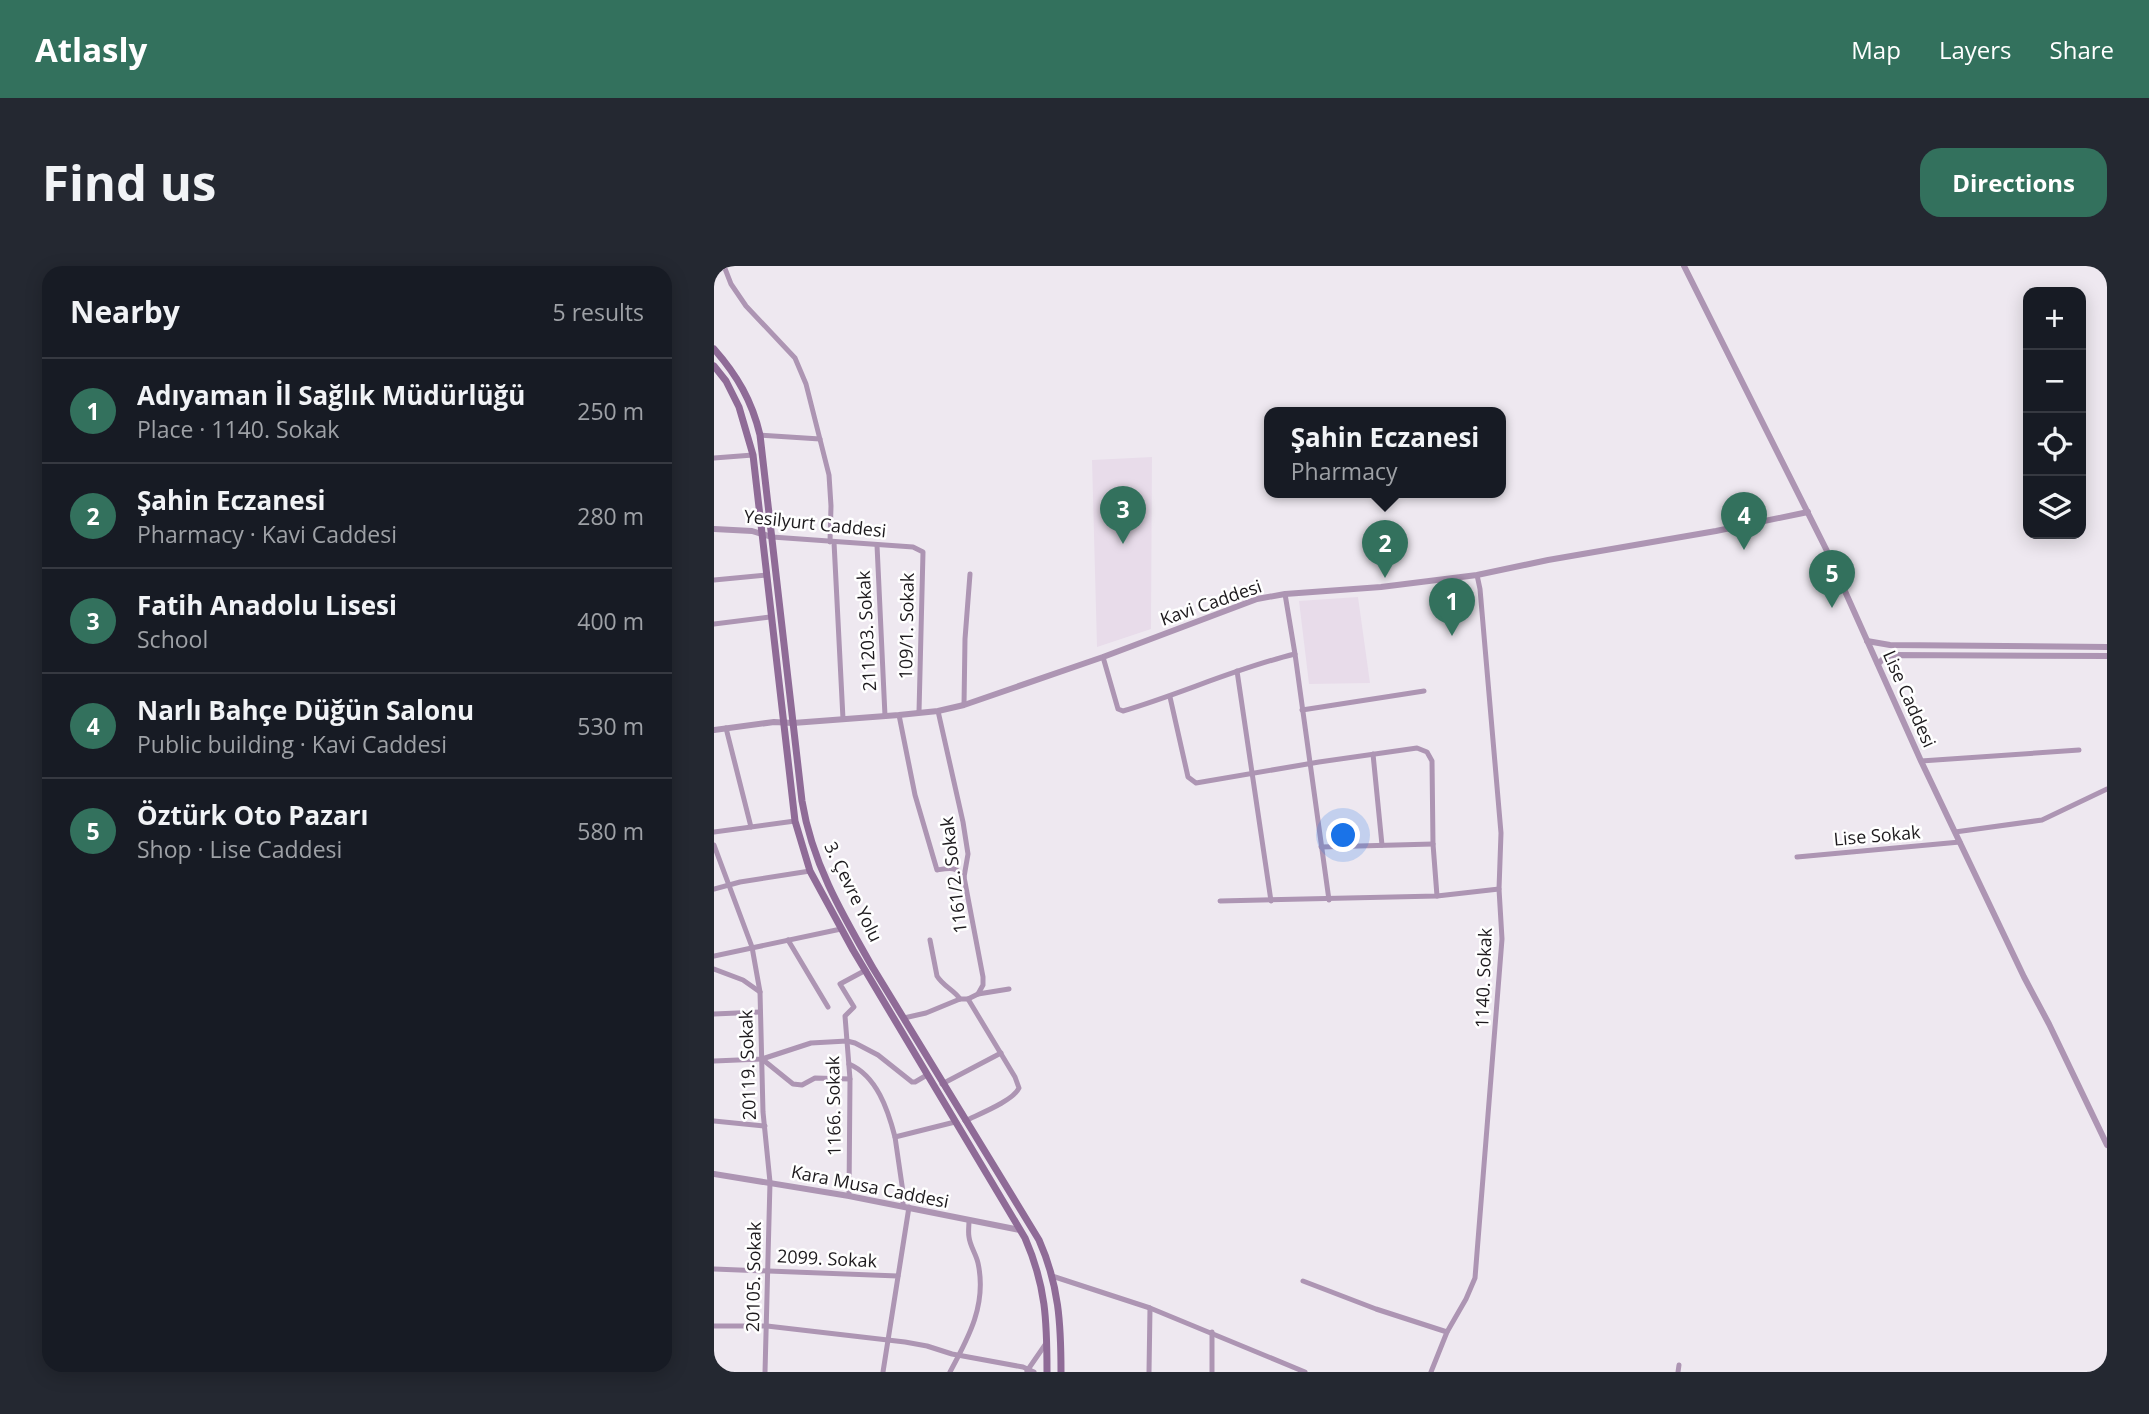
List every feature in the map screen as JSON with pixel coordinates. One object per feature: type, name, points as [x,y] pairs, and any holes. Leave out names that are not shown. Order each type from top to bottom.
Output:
[{"type":"main road","name":"3. Çevre Yolu","points":[[714,349],[741,385],[752,408],[760,435],[806,824],[815,855],[849,926],[965,1121],[1032,1227],[1052,1276],[1061,1325],[1061,1372]]},
{"type":"main road","name":"3. Çevre Yolu","points":[[714,366],[739,407],[752,455],[795,821],[810,871],[1028,1246],[1042,1290],[1046,1315],[1047,1372]]},
{"type":"street","points":[[724,266],[731,284],[746,306],[794,358],[806,384],[829,475],[843,719]]},
{"type":"street","name":"Lise Caddesi","points":[[1684,266],[1808,512],[1921,761],[2107,1144]]},
{"type":"street","points":[[760,435],[820,439]]},
{"type":"street","points":[[714,458],[752,455]]},
{"type":"street","name":"Kavi Caddesi","points":[[714,730],[783,722],[938,711],[964,705],[1103,657],[1244,603],[1285,594],[1381,587],[1477,575],[1808,512]]},
{"type":"street","name":"Yesilyurt Caddesi","points":[[714,528],[762,533],[772,537],[913,547]]},
{"type":"street","name":"211203. Sokak","points":[[877,545],[885,716]]},
{"type":"street","name":"109/1. Sokak","points":[[913,547],[923,552],[919,712]]},
{"type":"street","points":[[964,705],[970,574]]},
{"type":"street","points":[[714,580],[766,575]]},
{"type":"street","name":"1140. Sokak","points":[[1431,1372],[1447,1332],[1475,1278],[1502,939],[1498,787],[1477,575]]},
{"type":"street","points":[[1285,594],[1329,900]]},
{"type":"street","points":[[714,624],[770,617]]},
{"type":"street","points":[[1867,641],[1890,645],[2107,647]]},
{"type":"street","points":[[1103,657],[1118,709],[1123,711],[1170,697],[1237,671],[1295,654]]},
{"type":"street","points":[[1878,664],[1891,655],[2107,656]]},
{"type":"street","points":[[1237,671],[1271,901]]},
{"type":"street","points":[[1303,710],[1424,691]]},
{"type":"street","points":[[1170,697],[1188,777],[1200,783],[1373,754],[1418,748],[1425,750],[1430,756],[1433,779],[1433,844],[1437,896]]},
{"type":"street","name":"1161/2. Sokak","points":[[938,711],[968,854],[964,877],[984,976],[978,994]]},
{"type":"street","points":[[900,715],[915,795],[937,870],[952,867],[964,877]]},
{"type":"street","points":[[726,728],[751,827]]},
{"type":"street","points":[[1921,761],[2079,750]]},
{"type":"street","points":[[1373,754],[1382,845]]},
{"type":"street","points":[[1955,832],[2042,820],[2107,789]]},
{"type":"street","points":[[714,832],[795,821]]},
{"type":"street","name":"Lise Sokak","points":[[1797,857],[1960,842]]},
{"type":"street","points":[[1321,847],[1433,844]]},
{"type":"street","name":"20119. Sokak","points":[[714,845],[752,947],[760,992],[770,1182]]},
{"type":"street","points":[[714,889],[810,871]]},
{"type":"street","points":[[1220,901],[1437,896],[1499,889]]},
{"type":"street","points":[[714,956],[842,929]]},
{"type":"street","points":[[788,940],[828,1007]]},
{"type":"street","points":[[930,940],[937,976],[960,999]]},
{"type":"street","points":[[714,969],[743,980],[760,992]]},
{"type":"street","name":"1166. Sokak","points":[[849,1196],[850,1079],[845,1016],[854,1007],[840,984],[866,970]]},
{"type":"street","points":[[904,1018],[978,994],[1009,989]]},
{"type":"street","points":[[965,1121],[1017,1093],[1019,1088],[968,999]]},
{"type":"street","points":[[714,1014],[760,1012]]},
{"type":"street","points":[[714,1061],[762,1059],[811,1044],[847,1041],[878,1055],[912,1082],[927,1075]]},
{"type":"street","points":[[942,1083],[1001,1053]]},
{"type":"street","points":[[762,1059],[793,1084],[802,1085],[815,1078],[850,1079]]},
{"type":"street","points":[[849,1064],[869,1077],[888,1111],[906,1207],[883,1372]]},
{"type":"street","points":[[714,1121],[765,1126]]},
{"type":"street","points":[[895,1137],[955,1122]]},
{"type":"street","name":"Kara Musa Caddesi","points":[[714,1174],[849,1196],[1020,1230]]},
{"type":"street","name":"20105. Sokak","points":[[765,1372],[770,1182]]},
{"type":"street","points":[[950,1372],[977,1317],[980,1301],[978,1261],[969,1239],[969,1221]]},
{"type":"street","name":"2099. Sokak","points":[[714,1269],[898,1276]]},
{"type":"street","points":[[1052,1276],[1150,1308],[1305,1372]]},
{"type":"street","points":[[1303,1281],[1447,1332]]},
{"type":"street","points":[[1149,1372],[1150,1308]]},
{"type":"street","points":[[714,1326],[766,1326],[927,1346],[958,1358],[1029,1371],[1047,1342]]},
{"type":"street","points":[[1212,1332],[1212,1372]]},
{"type":"shaded area","points":[[1152,457],[1151,629],[1097,647],[1092,460]]},
{"type":"shaded area","points":[[1358,597],[1370,683],[1309,684],[1299,601]]},
{"type":"place","name":"Fatih Anadolu Lisesi","points":[[1123,544]]},
{"type":"place","name":"Narlı Bahçe Düğün Salonu","points":[[1744,550]]},
{"type":"place","name":"Şahin Eczanesi","points":[[1385,578]]},
{"type":"place","name":"Öztürk Oto Pazarı","points":[[1832,608]]},
{"type":"place","name":"Adıyaman İl Sağlık Müdürlüğü","points":[[1452,636]]}]
